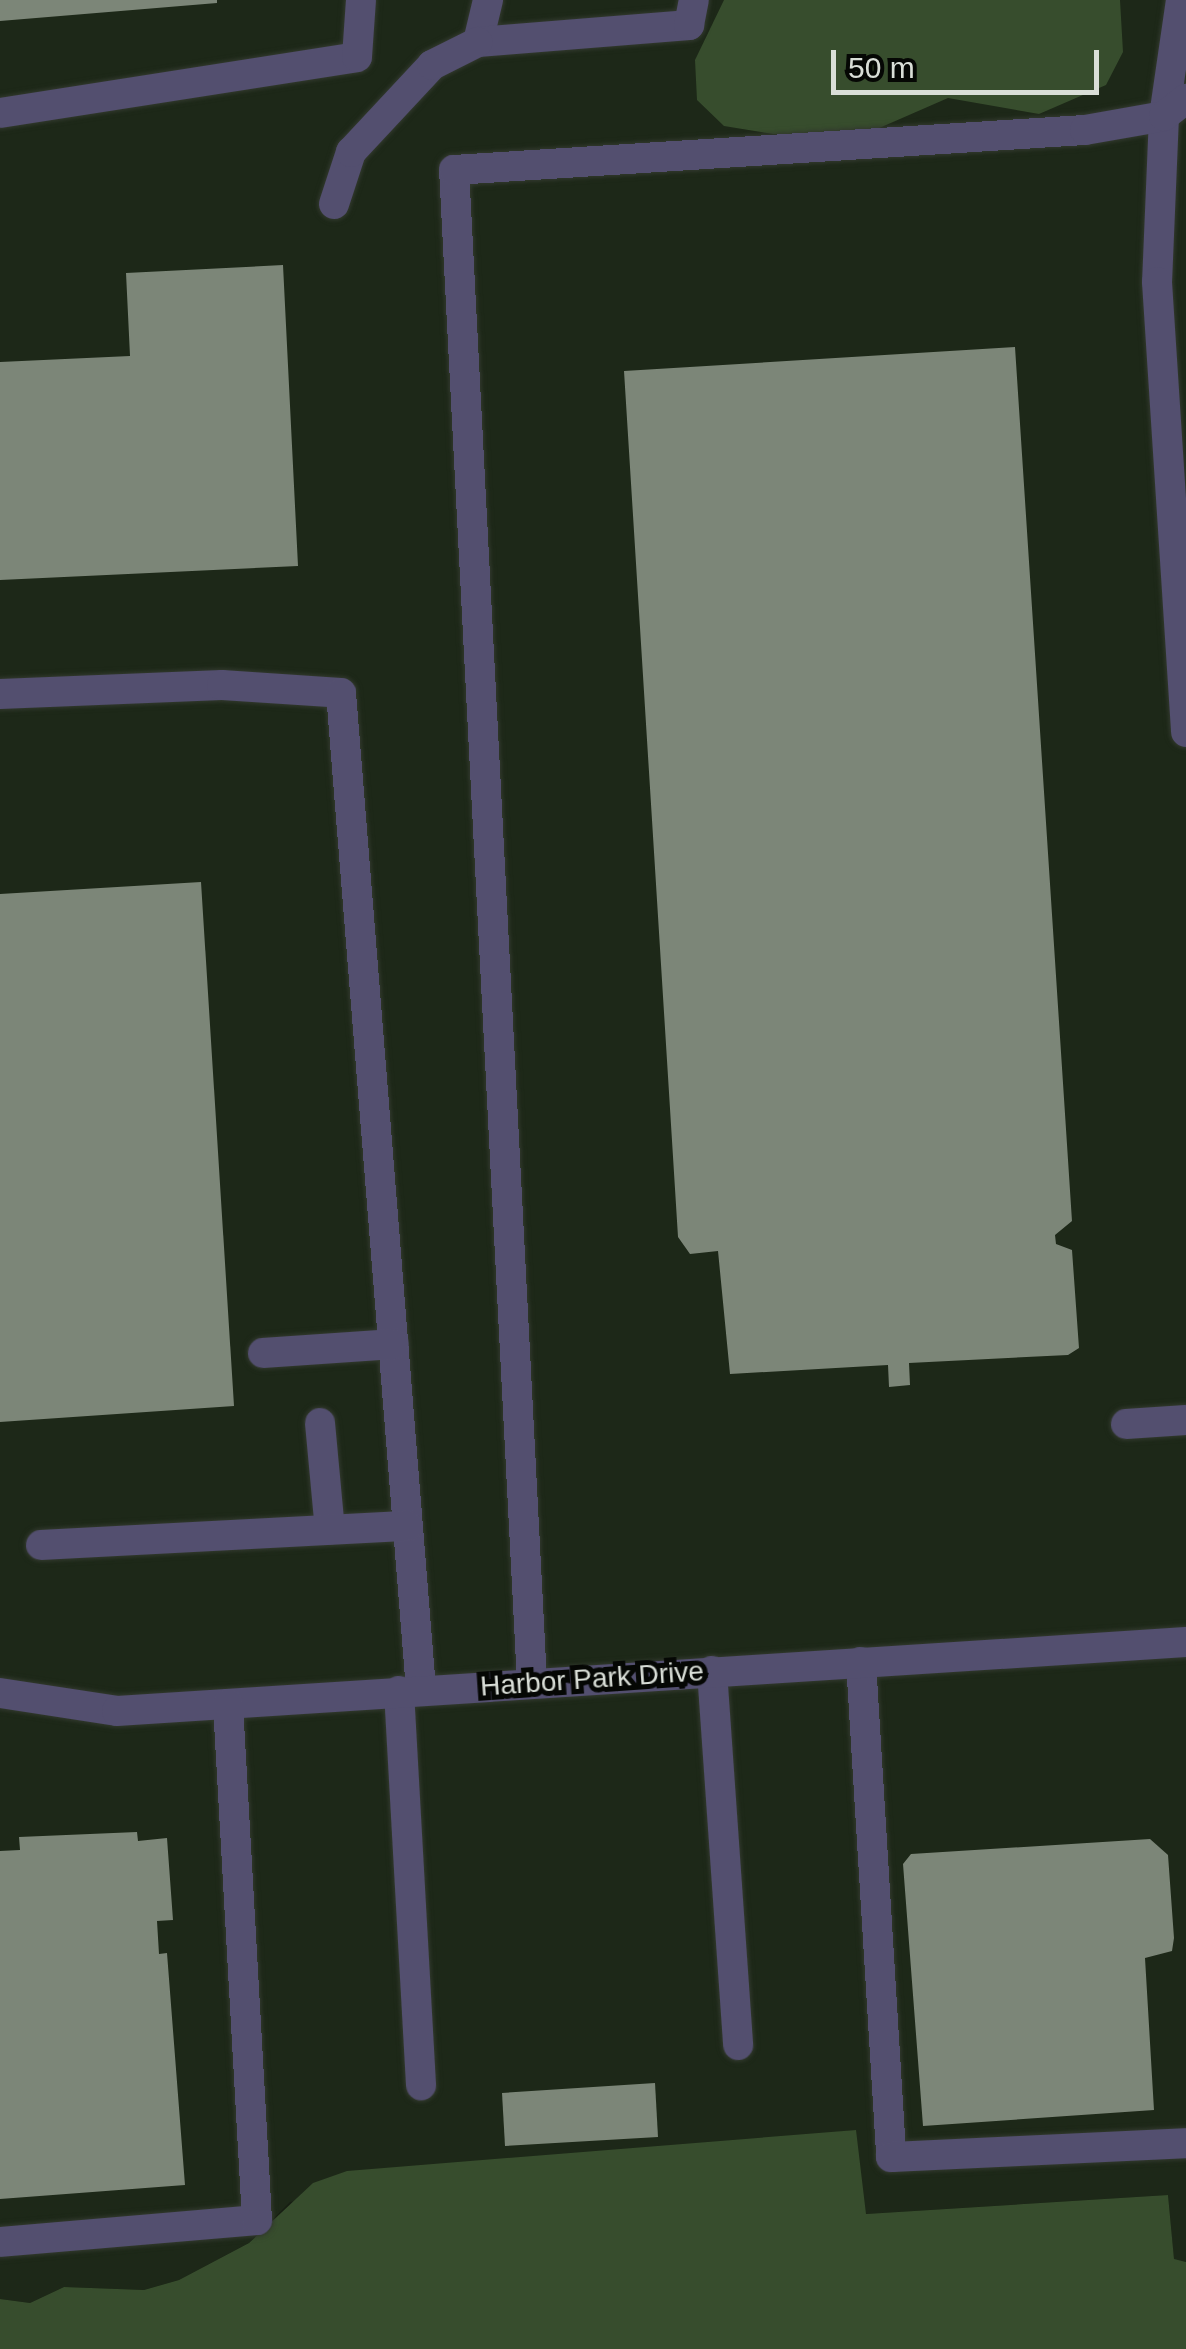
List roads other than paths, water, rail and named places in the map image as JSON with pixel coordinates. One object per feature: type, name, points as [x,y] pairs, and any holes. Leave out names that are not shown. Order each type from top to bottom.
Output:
[{"type":"street","points":[[0,113],[357,57],[361,0]]},
{"type":"street","points":[[478,42],[488,0]]},
{"type":"street","points":[[334,204],[351,152],[432,65],[478,42],[689,25],[694,0]]},
{"type":"street","points":[[1180,0],[1175,107],[1158,282],[1176,474],[1186,732]]},
{"type":"street","points":[[532,1682],[454,170],[1086,130],[1175,107]]},
{"type":"street","points":[[0,694],[222,685],[341,693],[408,1526],[421,2086]]},
{"type":"street","points":[[263,1353],[394,1344]]},
{"type":"street","points":[[1126,1424],[1186,1420]]},
{"type":"street","points":[[320,1423],[330,1530]]},
{"type":"street","points":[[41,1544],[408,1526]]},
{"type":"street","name":"Harbor Park Drive","points":[[0,1693],[84,1709],[228,1704],[1186,1642]]},
{"type":"street","points":[[861,1662],[891,2158],[1186,2142]]},
{"type":"street","points":[[712,1671],[738,2046]]},
{"type":"street","points":[[0,2242],[256,2220],[228,1704]]}]
